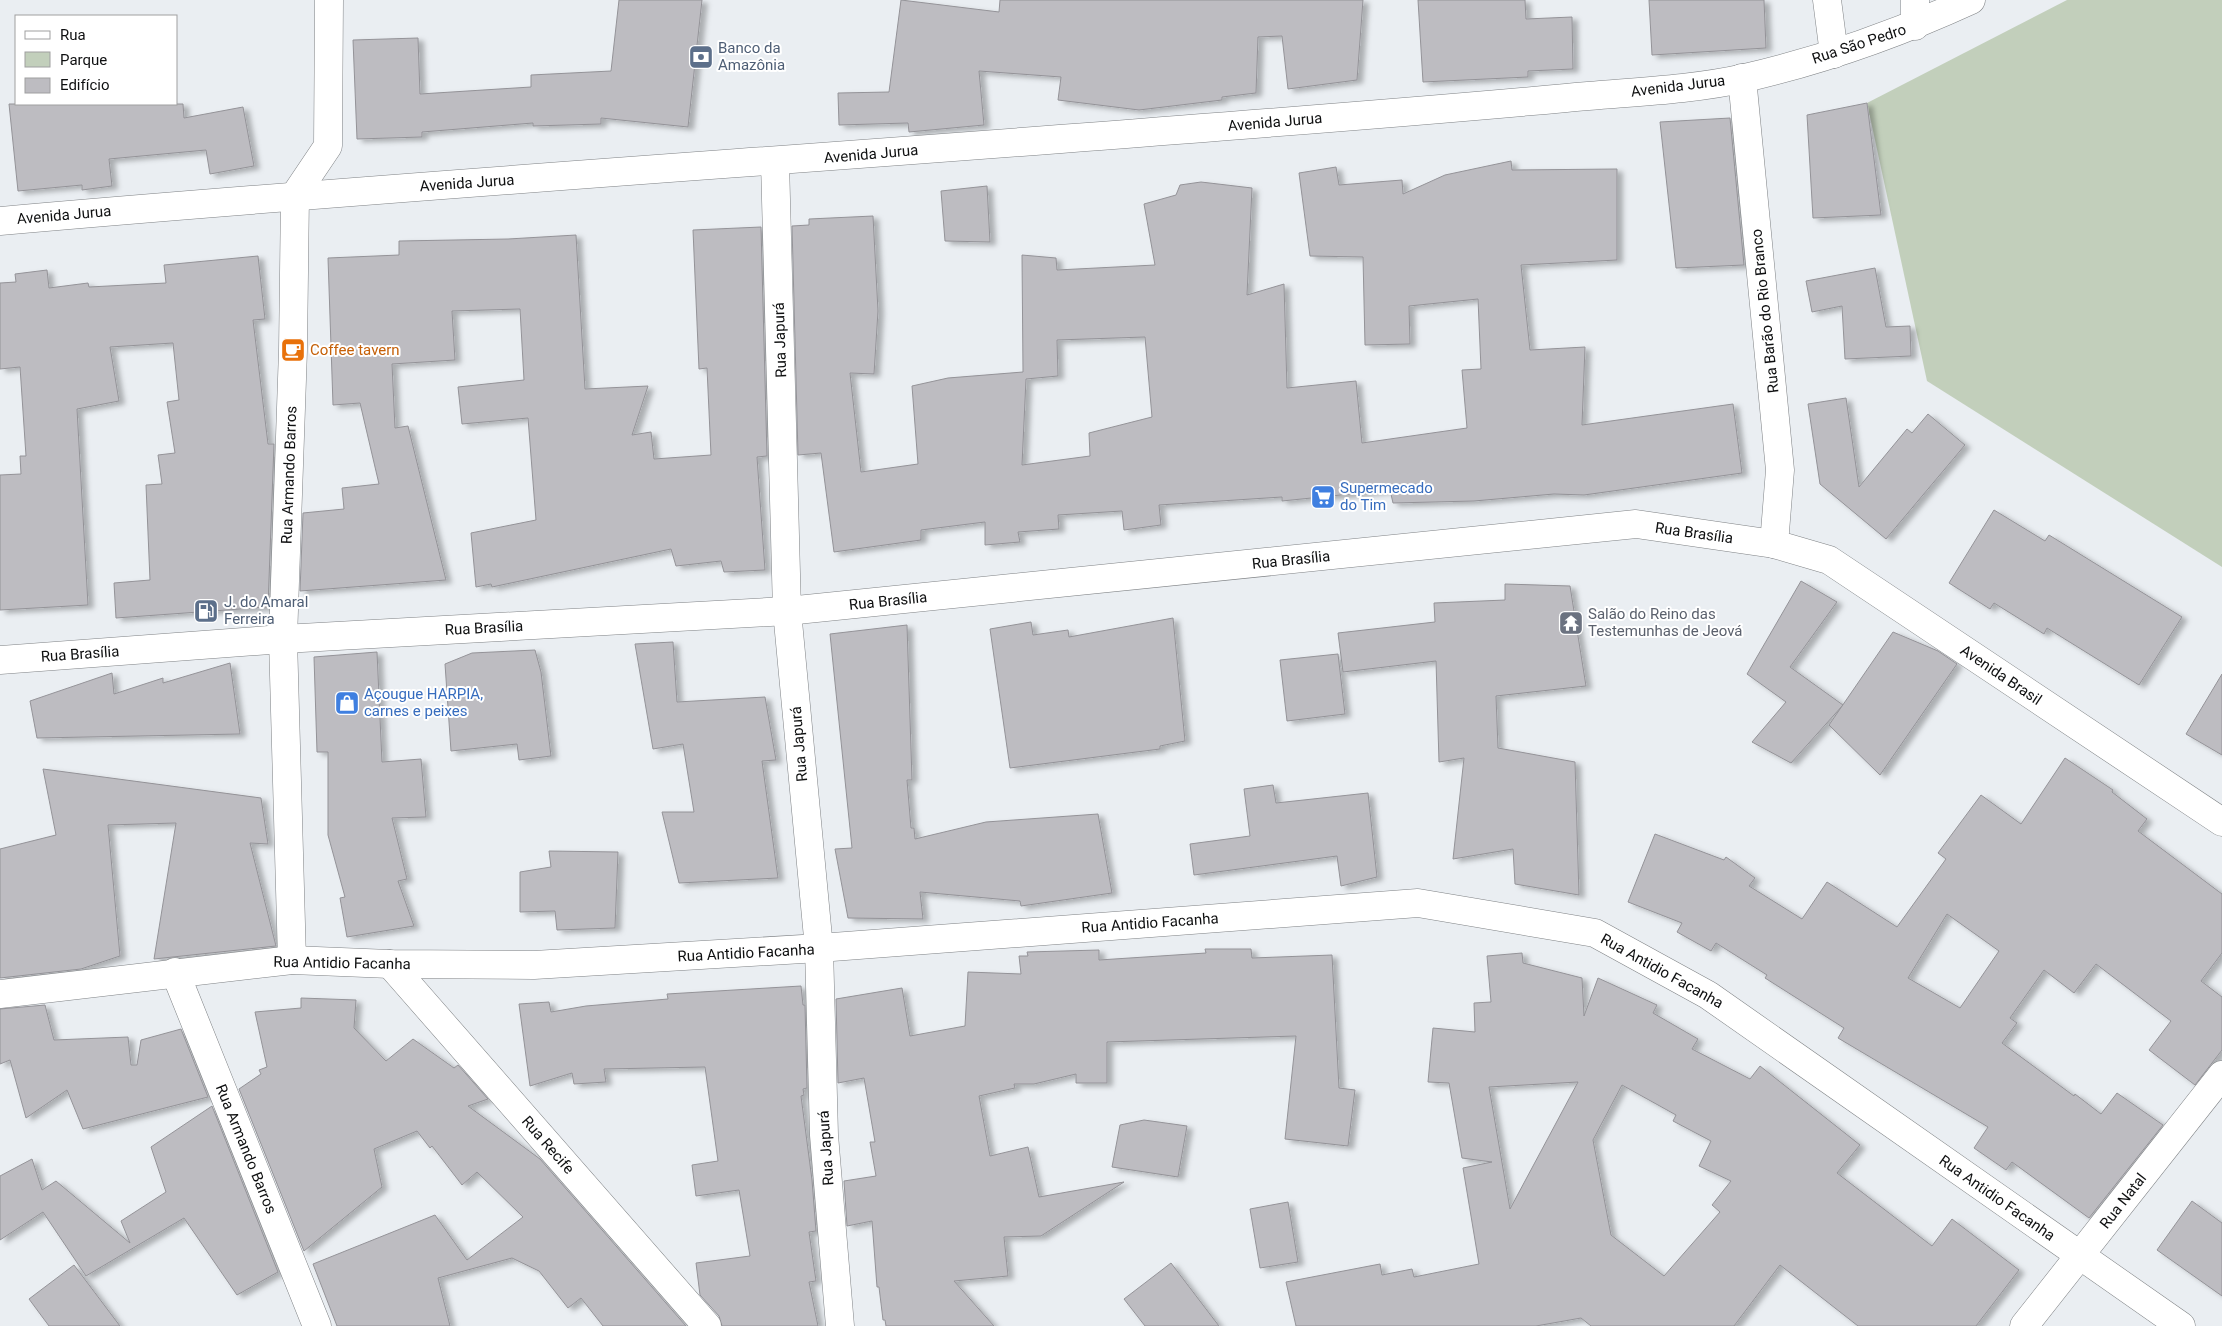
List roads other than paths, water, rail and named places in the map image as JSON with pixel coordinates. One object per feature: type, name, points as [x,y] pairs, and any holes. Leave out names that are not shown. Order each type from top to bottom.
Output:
[{"type":"street","points":[[295,195],[328,146],[329,0]]},
{"type":"street","points":[[1827,0],[1834,54]]},
{"type":"street","name":"Rua São Pedro","points":[[1742,78],[1834,54],[1915,13],[1971,0]]},
{"type":"street","name":"Avenida Jurua","points":[[0,221],[295,195],[775,162],[1491,105],[1697,85],[1742,78]]},
{"type":"street","name":"Rua Barão do Rio Branco","points":[[1742,78],[1780,470],[1774,544]]},
{"type":"street","name":"Rua Japurá","points":[[775,162],[787,611],[818,948],[824,1135],[840,1326]]},
{"type":"street","name":"Rua Armando Barros","points":[[292,960],[283,639],[293,350],[295,195]]},
{"type":"street","name":"Rua Brasília","points":[[0,660],[283,639],[787,611],[1636,524],[1774,544]]},
{"type":"street","name":"Avenida Brasil","points":[[1774,544],[1829,560],[2222,822]]},
{"type":"street","name":"Rua Antidio Facanha","points":[[0,994],[292,960],[390,964],[534,965],[818,948],[1418,903],[1595,933],[1708,994],[2181,1326]]},
{"type":"street","name":"Rua Recife","points":[[390,964],[707,1326]]},
{"type":"street","name":"Rua Armando Barros","points":[[176,972],[317,1326]]},
{"type":"street","name":"Rua Natal","points":[[2024,1326],[2222,1075]]},
{"type":"place","name":"Banco da Amazônia","points":[[701,57]]},
{"type":"place","name":"Coffee tavern","points":[[293,350]]},
{"type":"place","name":"Supermecado do Tim","points":[[1323,497]]},
{"type":"place","name":"J. do Amaral Ferreira","points":[[206,611]]},
{"type":"place","name":"Salão do Reino das Testemunhas de Jeová","points":[[1571,623]]},
{"type":"place","name":"Açougue HARPIA, carnes e peixes","points":[[347,703]]}]
